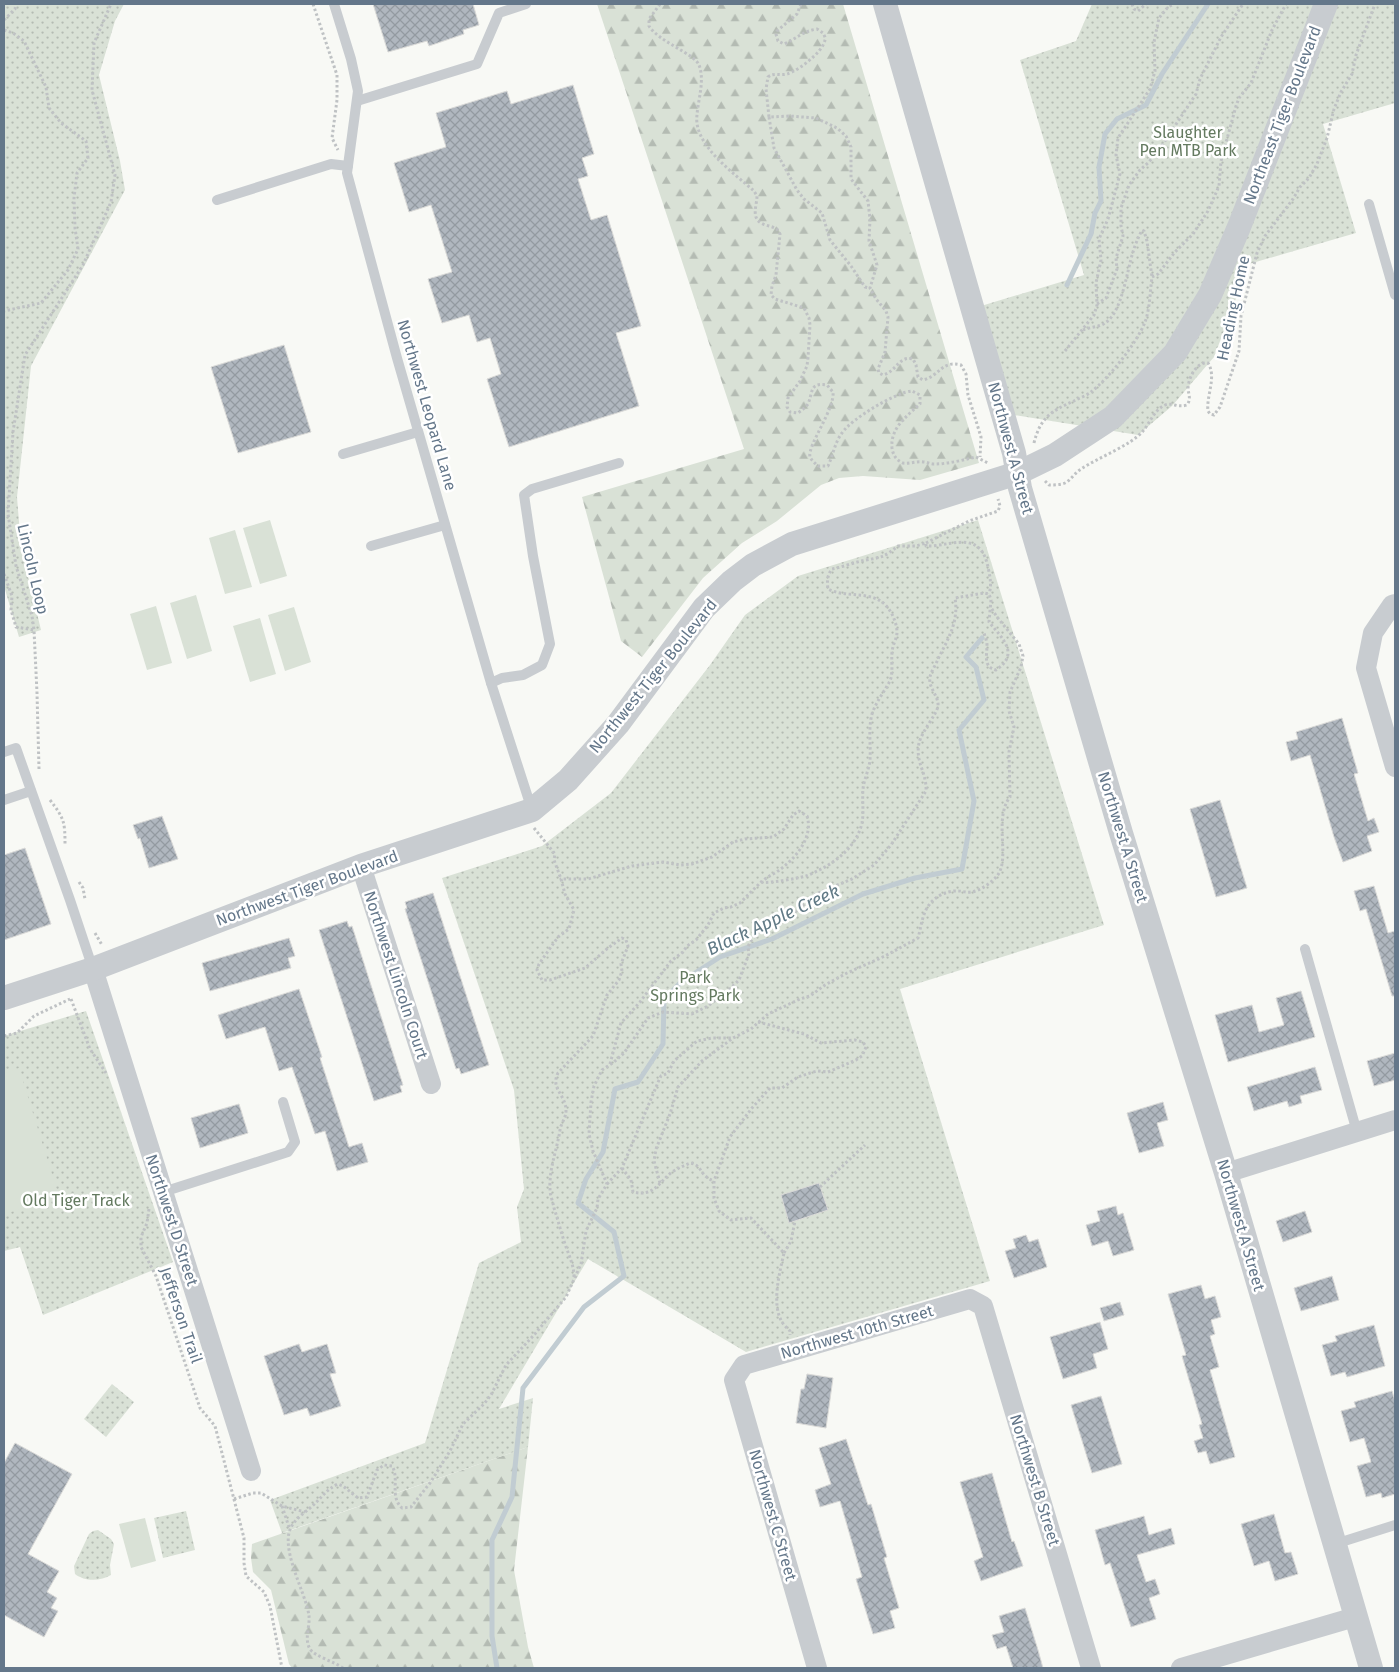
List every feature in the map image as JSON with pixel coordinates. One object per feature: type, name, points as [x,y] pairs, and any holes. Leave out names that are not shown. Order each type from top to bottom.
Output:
[{"type":"street","name":"Northwest A Street","points":[[885,4],[1018,473],[1020,488],[1121,833],[1226,1173],[1371,1668]]},
{"type":"street","name":"Northeast Tiger Boulevard","points":[[1239,227],[1326,4]]},
{"type":"street","name":"Northwest Tiger Boulevard","points":[[4,998],[93,970],[361,866],[532,819],[618,724],[704,608],[732,581],[754,565],[792,544],[1018,473],[1055,454],[1113,417],[1175,353],[1210,295],[1239,227]]},
{"type":"street","points":[[1395,604],[1392,605],[1373,633],[1366,668],[1395,767]]},
{"type":"street","name":"Northwest Lincoln Court","points":[[361,866],[431,1084]]},
{"type":"street","name":"Northwest D Street","points":[[93,970],[156,1198],[251,1471]]},
{"type":"street","points":[[1226,1173],[1395,1120]]},
{"type":"street","name":"Northwest 10th Street","points":[[744,1365],[970,1298]]},
{"type":"street","name":"Northwest B Street","points":[[970,1298],[983,1306],[1091,1668]]},
{"type":"street","name":"Northwest C Street","points":[[744,1365],[734,1380],[817,1668]]},
{"type":"street","points":[[1181,1668],[1355,1617]]},
{"type":"lane","name":"Northwest Leopard Lane","points":[[334,4],[352,59],[358,91],[347,173],[418,432],[532,819]]},
{"type":"lane","points":[[357,100],[478,64],[499,13],[526,4]]},
{"type":"lane","points":[[217,200],[331,164],[348,166]]},
{"type":"lane","points":[[1369,204],[1395,295]]},
{"type":"lane","points":[[343,454],[418,432]]},
{"type":"lane","points":[[491,683],[502,678],[523,675],[542,665],[550,644],[533,556],[524,496],[532,489],[619,463]]},
{"type":"lane","points":[[370,546],[446,525]]},
{"type":"lane","points":[[4,752],[16,748],[93,970]]},
{"type":"lane","points":[[4,800],[31,791]]},
{"type":"lane","points":[[1304,949],[1357,1132]]},
{"type":"lane","points":[[156,1198],[288,1152],[295,1142],[283,1102]]},
{"type":"lane","points":[[1334,1544],[1395,1525]]},
{"type":"path","points":[[4,20],[15,9],[16,4]]},
{"type":"path","name":"Lincoln Loop","points":[[40,774],[34,630],[32,616],[16,566],[8,514],[13,432],[25,355],[83,265],[111,202],[115,174],[92,90],[94,43],[111,4]]},
{"type":"path","points":[[313,4],[337,75],[337,100],[332,138],[336,149]]},
{"type":"path","points":[[660,4],[649,19],[651,30],[660,38],[695,59],[699,65],[701,76],[696,117],[700,135],[722,163],[757,196],[754,211],[757,220],[777,229],[780,234],[776,275],[771,295],[775,300],[804,308],[809,318],[807,366],[800,382],[788,398],[786,404],[790,412],[796,413],[808,404],[811,390],[816,386],[827,385],[833,392],[832,403],[810,452],[813,462],[818,466],[828,466],[841,434],[850,423],[899,394],[912,391],[920,395],[920,404],[904,418],[894,432],[892,440],[893,454],[896,458],[904,463],[945,464],[980,457],[990,464]]},
{"type":"path","points":[[801,4],[797,14],[776,34],[778,41],[784,44],[802,32],[817,29],[823,33],[825,40],[822,47],[808,62],[786,74],[771,74],[768,77],[766,89],[774,148],[797,190],[804,199],[822,213],[830,240],[865,287],[870,288],[886,311],[888,317],[885,352],[878,370],[879,373],[883,375],[888,374],[907,357],[913,359],[916,364],[918,378],[924,380],[930,378],[947,365],[962,365],[966,374],[968,396],[981,437],[980,457]]},
{"type":"path","points":[[1132,4],[1134,10],[1138,11],[1146,4]]},
{"type":"path","points":[[1064,351],[1094,315],[1097,305],[1096,283],[1101,260],[1099,239],[1108,219],[1120,174],[1116,156],[1118,138],[1150,89],[1156,71],[1154,42],[1159,18],[1168,6],[1174,4]]},
{"type":"path","points":[[1097,305],[1106,298],[1116,269],[1116,258],[1123,236],[1121,208],[1129,186],[1140,170],[1163,144],[1196,94],[1200,79],[1212,56],[1239,7],[1243,4]]},
{"type":"path","points":[[1152,277],[1158,274],[1175,252],[1193,234],[1208,211],[1219,186],[1221,161],[1239,98],[1250,83],[1272,30],[1286,4]]},
{"type":"path","name":"Heading Home","points":[[1043,479],[1049,485],[1063,484],[1069,481],[1081,469],[1128,444],[1142,432],[1151,418],[1163,406],[1171,404],[1180,407],[1187,405],[1190,399],[1188,389],[1191,378],[1197,366],[1203,363],[1210,365],[1212,375],[1208,412],[1210,414],[1216,413],[1224,396],[1239,351],[1241,316],[1246,302],[1256,253],[1265,236],[1300,187],[1309,178],[1317,164],[1327,138],[1334,109],[1341,92],[1352,74],[1356,55],[1375,4]]},
{"type":"path","points":[[4,30],[13,33],[24,41],[46,87],[49,108],[61,123],[86,141],[88,158],[77,173],[74,198],[78,249],[68,270],[41,303],[4,311]]},
{"type":"path","points":[[769,117],[816,118],[837,128],[846,136],[851,147],[850,179],[868,201],[870,241],[877,265],[870,288]]},
{"type":"path","points":[[1034,444],[1041,422],[1064,405],[1090,394],[1109,375],[1138,336],[1145,321],[1152,277],[1144,231],[1142,230],[1133,252],[1121,299],[1110,320],[1104,324],[1083,330]]},
{"type":"path","points":[[762,881],[766,884],[798,879],[822,869],[838,858],[851,845],[862,824],[863,788],[870,761],[872,714],[881,694],[891,679],[892,647],[897,632],[888,606],[882,602],[873,597],[849,595],[828,589],[827,582],[830,572],[832,569],[866,560],[876,560],[898,546],[916,546],[926,543],[969,521],[998,511],[1000,506],[998,499]]},
{"type":"path","points":[[926,543],[926,546],[932,546],[969,542],[979,547],[986,558],[991,580],[986,594]]},
{"type":"path","points":[[4,574],[12,596],[11,610],[16,627],[34,630]]},
{"type":"path","points":[[607,1184],[592,1151],[589,1134],[594,1086],[602,1070],[624,1053],[648,1018],[664,1012],[692,1014],[708,1006],[732,988],[740,980],[749,954],[748,947],[757,933],[770,924],[790,918],[816,894],[862,874],[874,865],[890,845],[926,791],[926,781],[918,754],[925,728],[938,708],[938,702],[931,688],[930,676],[954,625],[957,614],[956,598],[986,594]]},
{"type":"path","points":[[984,633],[987,645],[986,661],[989,667],[996,670],[1007,660],[1009,651],[1006,644],[989,622],[991,600],[986,594]]},
{"type":"path","points":[[660,1183],[654,1161],[656,1149],[678,1087],[702,1061],[733,1038],[751,1029],[768,1014],[810,996],[847,973],[886,956],[918,938],[928,906],[934,898],[948,892],[978,890],[998,875],[1002,864],[1002,822],[1006,802],[1010,797],[1009,752],[1014,727],[1009,711],[1010,692],[1020,667],[1022,656],[1018,644],[990,606]]},
{"type":"path","points":[[46,795],[59,811],[65,824],[65,853]]},
{"type":"path","points":[[561,879],[588,879],[632,866],[663,862],[680,866],[692,864],[712,856],[732,842],[773,837],[784,829],[793,815],[799,812],[804,814],[810,824],[807,837],[801,849],[787,865],[762,881],[740,903],[714,913],[708,925],[696,940],[671,961],[640,1002],[621,1023],[610,1064]]},
{"type":"path","points":[[532,819],[555,854],[554,860],[565,894],[574,910],[569,929],[558,937],[539,964],[538,970],[542,980],[550,980],[585,968],[622,938],[626,940],[628,946],[621,964],[622,971],[619,980],[607,995],[593,1036],[558,1073],[555,1079],[555,1085],[562,1094],[566,1117],[560,1128],[558,1148],[552,1164],[550,1191],[566,1246],[574,1265],[574,1280]]},
{"type":"path","points":[[75,876],[83,888],[86,902]]},
{"type":"path","points":[[91,930],[98,936],[102,945]]},
{"type":"path","points":[[4,1036],[18,1033],[34,1016],[70,999],[74,995]]},
{"type":"path","points":[[70,999],[90,1049],[105,1072],[108,1081]]},
{"type":"path","points":[[758,1022],[804,1034],[821,1043],[855,1040],[863,1042],[866,1047],[862,1056],[856,1060],[828,1072],[810,1072],[785,1084],[782,1088],[770,1088],[730,1137],[714,1181],[714,1198],[719,1211],[731,1220],[751,1218],[784,1253]]},
{"type":"path","points":[[290,1530],[292,1525],[327,1490],[338,1484],[358,1498],[367,1497],[377,1470],[384,1465],[392,1466],[396,1472],[395,1488],[398,1504],[402,1508],[410,1507],[439,1469],[463,1424],[491,1395],[506,1365],[566,1297],[582,1264],[586,1231],[597,1208],[598,1199],[607,1184],[622,1168],[658,1080],[668,1073],[674,1061],[697,1041],[733,1038]]},
{"type":"path","points":[[820,1187],[865,1145]]},
{"type":"path","points":[[622,1168],[631,1180],[633,1192],[643,1194],[650,1192],[674,1170],[693,1162],[706,1178],[714,1181]]},
{"type":"path","name":"Jefferson Trail","points":[[156,1198],[141,1237],[141,1247],[156,1276],[200,1408],[215,1426],[244,1538],[246,1576],[264,1592],[270,1606],[282,1668]]},
{"type":"path","points":[[788,1352],[790,1331],[781,1322],[778,1306],[778,1279],[784,1253],[791,1241],[795,1221]]},
{"type":"path","points":[[234,1499],[252,1493],[261,1493],[282,1506],[305,1512]]},
{"type":"path","points":[[282,1506],[290,1530],[289,1555],[309,1616],[307,1633],[309,1648],[316,1655],[326,1658],[342,1668]]},
{"type":"green space","points":[[4,4],[124,4],[115,21],[99,75],[120,161],[125,190],[31,366],[17,497],[21,547],[41,630],[19,637],[4,586]]},
{"type":"green space","points":[[597,4],[843,4],[979,463],[920,480],[863,476],[839,478],[821,485],[777,521],[742,543],[703,578],[642,657],[621,641],[582,497],[744,449]]},
{"type":"green space","name":"Slaughter Pen MTB Park","points":[[1092,4],[1395,4],[1395,103],[1323,124],[1356,233],[1249,264],[1214,357],[1172,406],[1138,435],[1014,415],[981,306],[1084,275],[1020,60],[1076,41]]},
{"type":"green space","points":[[270,520],[287,576],[260,584],[243,528]]},
{"type":"green space","name":"Park Springs Park","points":[[978,520],[1104,925],[900,989],[990,1281],[746,1352],[588,1259],[499,1409],[533,1398],[528,1447],[282,1533],[270,1500],[425,1443],[479,1263],[521,1242],[517,1207],[524,1189],[514,1090],[442,878],[542,846],[611,793],[710,665],[745,615],[798,576]]},
{"type":"green space","points":[[235,530],[252,587],[225,594],[209,538]]},
{"type":"green space","points":[[196,595],[212,651],[187,659],[170,603]]},
{"type":"green space","points":[[156,606],[172,663],[147,670],[130,614]]},
{"type":"green space","points":[[294,607],[311,662],[285,671],[268,615]]},
{"type":"green space","points":[[260,618],[276,674],[250,682],[233,626]]},
{"type":"green space","name":"Old Tiger Track","points":[[86,1011],[173,1262],[43,1315],[20,1247],[4,1251],[4,1036]]},
{"type":"green space","points":[[19,1068],[59,1197],[4,1214],[4,1073]]},
{"type":"green space","points":[[112,1384],[134,1402],[106,1437],[84,1419]]},
{"type":"green space","points":[[528,1447],[514,1570],[528,1647],[534,1668],[292,1668],[289,1664],[271,1590],[253,1572],[252,1544]]},
{"type":"green space","points":[[186,1511],[195,1550],[163,1558],[154,1518]]},
{"type":"green space","points":[[145,1518],[156,1561],[131,1568],[119,1524]]},
{"type":"green space","points":[[98,1530],[111,1539],[114,1544],[110,1565],[111,1575],[98,1579],[79,1577],[75,1574],[74,1566],[89,1534]]},
{"type":"building","points":[[373,4],[473,4],[479,25],[463,30],[464,34],[429,46],[427,41],[388,52]]},
{"type":"building","points":[[573,85],[594,154],[582,158],[588,176],[578,179],[591,220],[607,215],[641,326],[616,333],[639,406],[509,447],[487,379],[501,374],[490,338],[477,342],[469,315],[442,323],[428,279],[452,272],[431,205],[409,212],[394,163],[446,147],[436,113],[507,91],[511,104]]},
{"type":"building","points":[[284,345],[311,432],[238,453],[211,367]]},
{"type":"building","points":[[1342,718],[1358,773],[1354,774],[1368,821],[1374,818],[1379,832],[1367,836],[1372,851],[1343,862],[1310,755],[1291,761],[1286,742],[1298,739],[1296,732]]},
{"type":"building","points":[[1220,800],[1247,888],[1216,897],[1190,809]]},
{"type":"building","points":[[162,816],[178,859],[149,868],[140,838],[138,839],[133,825]]},
{"type":"building","points":[[25,848],[51,924],[4,940],[4,855]]},
{"type":"building","points":[[1374,886],[1388,933],[1395,931],[1395,996],[1392,996],[1366,909],[1360,911],[1354,891]]},
{"type":"building","points":[[433,893],[489,1065],[461,1074],[459,1068],[456,1069],[405,909],[407,908],[405,902]]},
{"type":"building","points":[[347,921],[349,927],[352,926],[403,1085],[400,1086],[402,1092],[374,1101],[319,930]]},
{"type":"building","points":[[289,938],[295,956],[288,958],[291,968],[210,991],[202,963]]},
{"type":"building","points":[[299,989],[349,1147],[362,1143],[368,1162],[337,1171],[325,1131],[315,1134],[292,1067],[279,1071],[265,1027],[226,1039],[218,1015]]},
{"type":"building","points":[[1301,991],[1315,1037],[1228,1062],[1215,1015],[1252,1005],[1259,1032],[1284,1025],[1276,998]]},
{"type":"building","points":[[1395,1053],[1395,1080],[1374,1086],[1367,1061]]},
{"type":"building","points":[[1315,1067],[1322,1090],[1300,1096],[1302,1103],[1289,1107],[1287,1101],[1254,1111],[1247,1087]]},
{"type":"building","points":[[1163,1102],[1168,1120],[1157,1123],[1164,1146],[1139,1153],[1127,1113]]},
{"type":"building","points":[[239,1104],[248,1133],[200,1148],[191,1118]]},
{"type":"building","points":[[819,1183],[828,1210],[789,1223],[781,1195]]},
{"type":"building","points":[[1116,1206],[1118,1215],[1123,1213],[1134,1250],[1113,1256],[1108,1241],[1092,1246],[1086,1225],[1100,1221],[1097,1211]]},
{"type":"building","points":[[1305,1211],[1312,1232],[1283,1242],[1276,1221]]},
{"type":"building","points":[[1026,1235],[1029,1242],[1038,1239],[1047,1267],[1014,1278],[1005,1251],[1016,1248],[1013,1239]]},
{"type":"building","points":[[1332,1276],[1339,1300],[1301,1311],[1294,1288]]},
{"type":"building","points":[[1201,1285],[1205,1299],[1215,1296],[1221,1317],[1211,1320],[1215,1334],[1210,1336],[1219,1367],[1210,1370],[1235,1457],[1210,1464],[1206,1451],[1198,1453],[1194,1441],[1203,1438],[1199,1425],[1202,1424],[1182,1356],[1186,1355],[1168,1294]]},
{"type":"building","points":[[1120,1302],[1124,1315],[1104,1321],[1100,1308]]},
{"type":"building","points":[[1100,1322],[1108,1349],[1093,1354],[1097,1368],[1063,1379],[1050,1337]]},
{"type":"building","points":[[1374,1325],[1385,1366],[1347,1377],[1345,1372],[1331,1376],[1322,1345],[1337,1341],[1335,1336]]},
{"type":"building","points":[[299,1344],[302,1352],[327,1344],[336,1373],[330,1374],[341,1406],[310,1416],[307,1408],[284,1415],[264,1356]]},
{"type":"building","points":[[807,1374],[833,1378],[826,1428],[796,1423],[801,1389],[804,1389]]},
{"type":"building","points":[[1392,1391],[1395,1401],[1395,1494],[1382,1498],[1381,1493],[1366,1497],[1357,1466],[1371,1462],[1364,1438],[1350,1442],[1341,1411],[1356,1407],[1354,1402]]},
{"type":"building","points":[[1101,1396],[1122,1464],[1092,1473],[1071,1405]]},
{"type":"building","points":[[846,1439],[868,1505],[871,1504],[887,1557],[884,1558],[899,1608],[890,1611],[895,1628],[873,1634],[856,1579],[862,1577],[840,1501],[820,1507],[815,1490],[831,1484],[819,1448]]},
{"type":"building","points":[[15,1443],[72,1474],[28,1554],[59,1571],[47,1592],[57,1598],[51,1608],[58,1611],[44,1637],[4,1615],[4,1463]]},
{"type":"building","points":[[992,1473],[1012,1542],[1014,1541],[1023,1566],[981,1581],[974,1561],[983,1557],[960,1482]]},
{"type":"building","points":[[1274,1514],[1285,1553],[1291,1552],[1298,1574],[1275,1581],[1269,1561],[1254,1566],[1241,1524]]},
{"type":"building","points":[[1144,1516],[1149,1535],[1171,1528],[1175,1544],[1137,1555],[1146,1582],[1155,1579],[1160,1594],[1149,1598],[1156,1619],[1131,1627],[1110,1563],[1105,1565],[1095,1530]]},
{"type":"building","points":[[1025,1608],[1043,1668],[1013,1668],[1006,1646],[997,1649],[992,1635],[1004,1632],[999,1616]]},
{"type":"waterway","name":"Black Apple Creek","points":[[1067,285],[1091,234],[1095,213],[1101,201],[1099,167],[1105,134],[1117,119],[1146,105],[1162,74],[1208,4]]},
{"type":"waterway","name":"Black Apple Creek","points":[[497,1668],[492,1636],[492,1540],[512,1497],[523,1388],[584,1307],[624,1276],[614,1232],[578,1203],[586,1179],[603,1152],[615,1089],[638,1082],[663,1044],[664,1000],[681,982],[720,957],[772,939],[863,894],[915,878],[962,869],[974,801],[959,730],[984,700],[976,667],[966,657],[982,638]]}]
